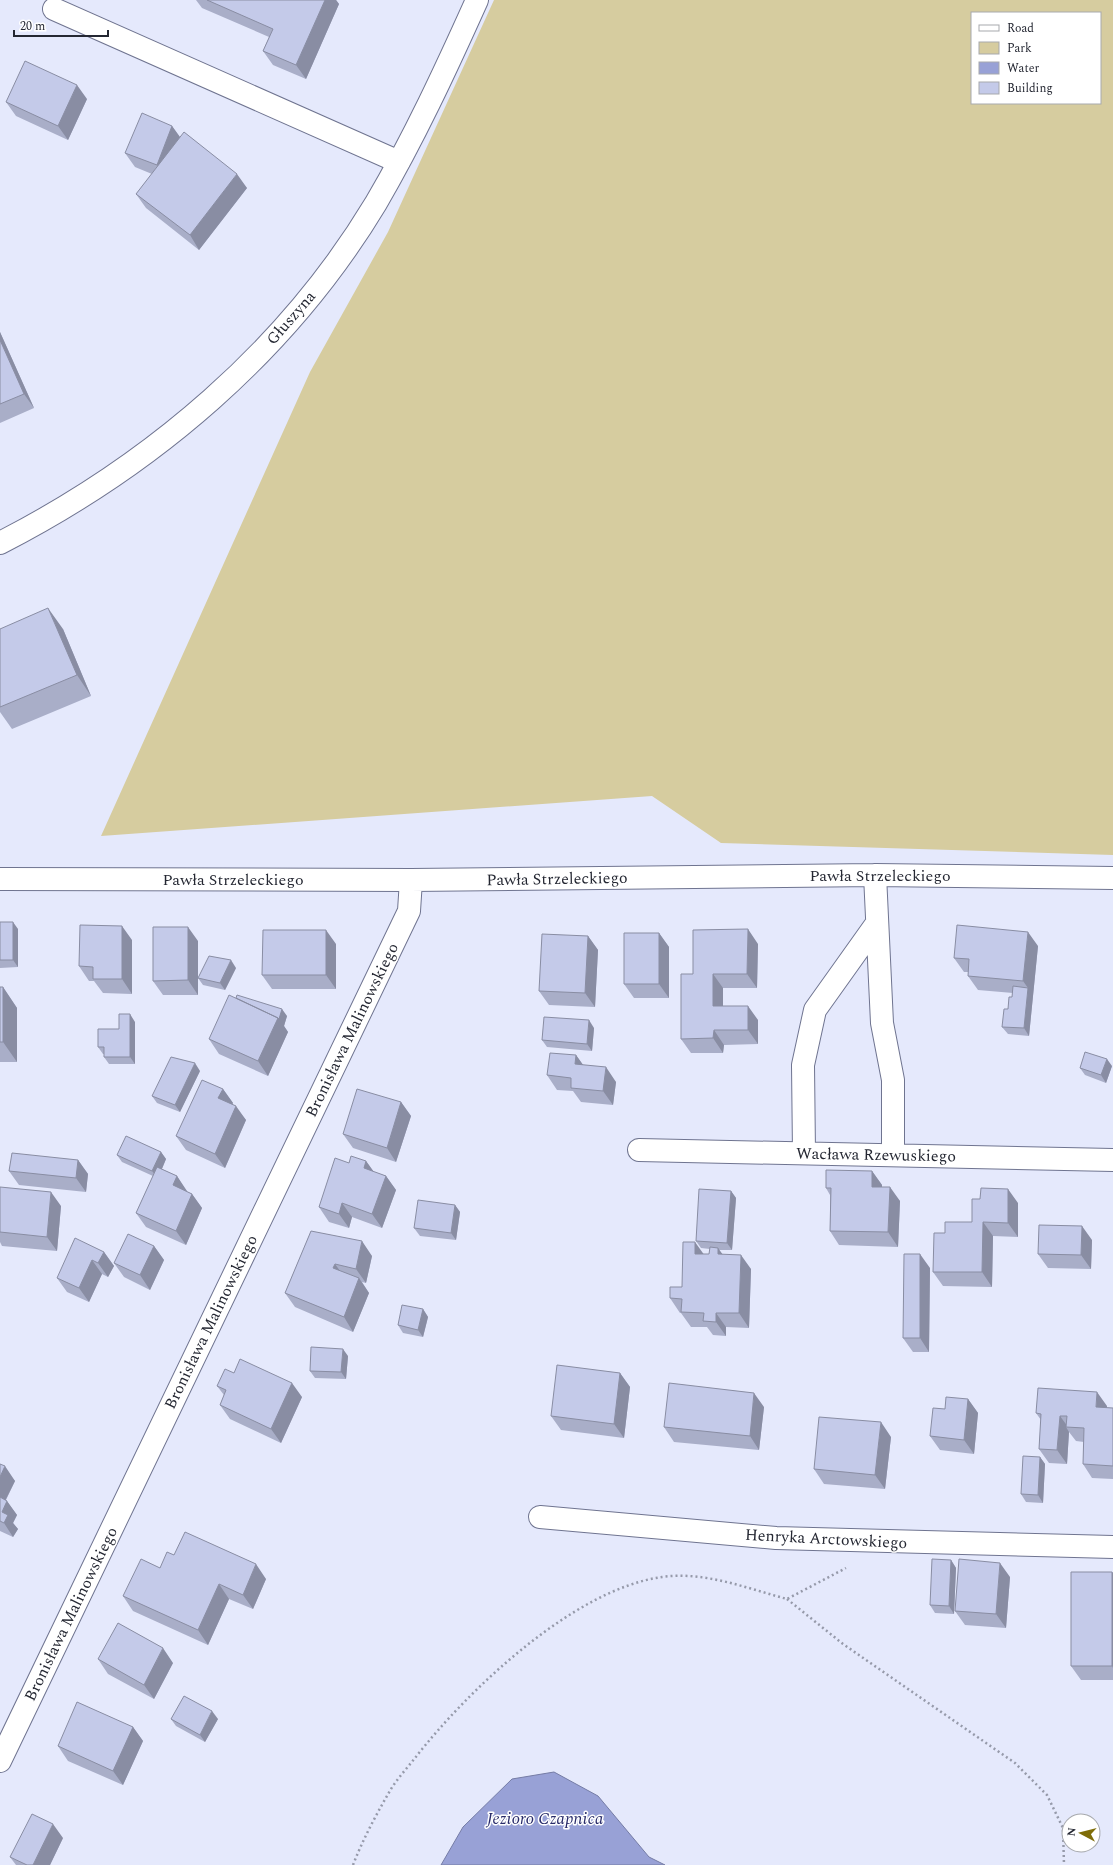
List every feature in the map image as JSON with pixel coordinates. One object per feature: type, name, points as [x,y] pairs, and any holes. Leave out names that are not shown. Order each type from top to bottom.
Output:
[{"type":"street","name":"Głuszyna","points":[[0,543],[103,484],[149,451],[210,401],[251,364],[294,316],[353,239],[399,162],[453,53],[477,0]]},
{"type":"street","points":[[54,10],[399,162]]},
{"type":"street","points":[[875,875],[882,1023],[893,1080],[893,1155]]},
{"type":"street","name":"Pawła Strzeleckiego","points":[[0,880],[410,880],[875,875],[1113,878]]},
{"type":"street","name":"Bronisława Malinowskiego","points":[[0,1761],[409,911],[410,880]]},
{"type":"street","points":[[804,1153],[803,1065],[815,1010],[878,923]]},
{"type":"street","name":"Wacława Rzewuskiego","points":[[638,1150],[1113,1160]]},
{"type":"street","name":"Henryka Arctowskiego","points":[[540,1517],[776,1538],[1113,1547]]},
{"type":"path","points":[[787,1599],[848,1568]]},
{"type":"path","points":[[353,1865],[359,1849],[392,1788],[430,1739],[464,1703],[523,1648],[583,1606],[628,1585],[662,1577],[702,1576],[787,1599],[843,1644],[1015,1763],[1047,1795],[1057,1814],[1063,1828],[1064,1865]]},
{"type":"green space","points":[[494,0],[1113,0],[1113,855],[721,843],[652,796],[101,836],[310,372],[388,232]]},
{"type":"water","name":"Jezioro Czapnica","points":[[554,1772],[598,1796],[649,1857],[665,1865],[441,1865],[463,1827],[512,1779]]},
{"type":"building","points":[[207,0],[325,0],[296,65],[263,51],[273,29]]},
{"type":"building","points":[[25,61],[77,85],[58,126],[6,102]]},
{"type":"building","points":[[142,113],[172,126],[157,165],[125,153]]},
{"type":"building","points":[[184,132],[237,174],[190,235],[136,194]]},
{"type":"building","points":[[0,340],[24,394],[0,404]]},
{"type":"building","points":[[48,608],[77,675],[0,707],[0,629]]},
{"type":"building","points":[[0,922],[13,922],[13,960],[0,960]]},
{"type":"building","points":[[80,925],[122,926],[122,979],[93,979],[93,967],[79,966]]},
{"type":"building","points":[[957,925],[1028,932],[1023,981],[968,976],[969,959],[954,958]]},
{"type":"building","points":[[153,927],[188,927],[188,980],[153,981]]},
{"type":"building","points":[[748,929],[747,974],[713,974],[713,1006],[748,1006],[748,1030],[714,1030],[713,1038],[681,1039],[681,974],[693,974],[693,930]]},
{"type":"building","points":[[263,930],[326,930],[326,975],[262,975]]},
{"type":"building","points":[[624,933],[659,933],[659,984],[624,984]]},
{"type":"building","points":[[542,934],[588,936],[585,993],[539,991]]},
{"type":"building","points":[[209,956],[231,960],[220,983],[198,978]]},
{"type":"building","points":[[1013,986],[1028,988],[1024,1028],[1002,1027],[1004,1009],[1008,1009],[1009,997],[1012,997]]},
{"type":"building","points":[[0,987],[3,987],[3,1042],[0,1042]]},
{"type":"building","points":[[229,995],[278,1018],[258,1061],[209,1039]]},
{"type":"building","points":[[237,995],[282,1009],[279,1019],[236,998]]},
{"type":"building","points":[[119,1014],[130,1014],[130,1057],[104,1057],[104,1047],[98,1047],[98,1029],[119,1029]]},
{"type":"building","points":[[544,1017],[589,1020],[587,1044],[542,1040]]},
{"type":"building","points":[[1085,1052],[1107,1059],[1101,1075],[1080,1068]]},
{"type":"building","points":[[550,1053],[576,1055],[575,1064],[606,1067],[603,1091],[571,1088],[571,1078],[547,1075]]},
{"type":"building","points":[[171,1057],[195,1063],[175,1105],[152,1096]]},
{"type":"building","points":[[202,1080],[223,1089],[218,1098],[236,1106],[215,1154],[176,1136]]},
{"type":"building","points":[[357,1089],[401,1102],[387,1148],[343,1134]]},
{"type":"building","points":[[126,1136],[161,1152],[152,1171],[117,1155]]},
{"type":"building","points":[[12,1153],[78,1160],[76,1178],[9,1171]]},
{"type":"building","points":[[351,1156],[366,1161],[364,1168],[386,1176],[372,1214],[342,1203],[339,1214],[319,1207],[335,1158],[349,1163]]},
{"type":"building","points":[[157,1167],[177,1176],[173,1185],[192,1194],[176,1231],[136,1213]]},
{"type":"building","points":[[826,1170],[872,1171],[872,1187],[890,1187],[888,1232],[830,1231],[831,1188],[826,1188]]},
{"type":"building","points":[[0,1187],[51,1192],[47,1237],[0,1232]]},
{"type":"building","points":[[981,1188],[1008,1189],[1008,1223],[983,1222],[982,1272],[933,1272],[934,1233],[945,1233],[945,1222],[972,1222],[972,1199],[980,1199]]},
{"type":"building","points":[[699,1189],[731,1191],[727,1243],[696,1241]]},
{"type":"building","points":[[418,1200],[455,1205],[451,1233],[414,1228]]},
{"type":"building","points":[[1039,1225],[1082,1226],[1081,1255],[1038,1254]]},
{"type":"building","points":[[311,1231],[362,1241],[356,1269],[335,1264],[333,1268],[359,1278],[344,1317],[285,1293]]},
{"type":"building","points":[[128,1234],[154,1246],[140,1275],[114,1263]]},
{"type":"building","points":[[75,1238],[104,1252],[98,1263],[92,1260],[79,1288],[57,1278]]},
{"type":"building","points":[[683,1242],[695,1242],[695,1254],[709,1254],[710,1247],[718,1248],[718,1254],[741,1255],[739,1313],[716,1313],[716,1322],[703,1321],[704,1313],[681,1312],[682,1299],[670,1298],[670,1287],[682,1287]]},
{"type":"building","points":[[904,1254],[920,1254],[920,1338],[903,1338]]},
{"type":"building","points":[[402,1305],[423,1309],[418,1330],[398,1325]]},
{"type":"building","points":[[311,1347],[343,1349],[341,1372],[310,1371]]},
{"type":"building","points":[[240,1359],[292,1383],[271,1429],[220,1405],[226,1390],[217,1386],[225,1369],[234,1373]]},
{"type":"building","points":[[557,1365],[620,1373],[614,1424],[551,1416]]},
{"type":"building","points":[[669,1383],[754,1393],[750,1436],[664,1427]]},
{"type":"building","points":[[1038,1388],[1097,1392],[1096,1407],[1113,1408],[1113,1466],[1083,1464],[1084,1428],[1066,1427],[1067,1416],[1060,1416],[1057,1450],[1039,1449],[1041,1414],[1036,1413]]},
{"type":"building","points":[[946,1397],[968,1399],[964,1440],[930,1436],[933,1408],[945,1409]]},
{"type":"building","points":[[819,1417],[881,1422],[875,1475],[814,1469]]},
{"type":"building","points":[[1023,1456],[1040,1457],[1038,1495],[1021,1494]]},
{"type":"building","points":[[0,1464],[5,1466],[0,1477]]},
{"type":"building","points":[[0,1497],[7,1501],[2,1512],[8,1515],[4,1523],[0,1521]]},
{"type":"building","points":[[185,1532],[256,1564],[243,1595],[219,1584],[198,1630],[123,1596],[141,1559],[160,1568],[167,1552],[174,1555]]},
{"type":"building","points":[[932,1559],[951,1560],[949,1606],[930,1605]]},
{"type":"building","points":[[959,1559],[1000,1563],[996,1614],[955,1611]]},
{"type":"building","points":[[1071,1572],[1112,1572],[1112,1666],[1071,1666]]},
{"type":"building","points":[[118,1623],[163,1648],[144,1685],[98,1659]]},
{"type":"building","points":[[184,1696],[212,1711],[200,1735],[171,1719]]},
{"type":"building","points":[[77,1702],[133,1727],[113,1771],[58,1746]]},
{"type":"building","points":[[32,1814],[53,1824],[33,1865],[27,1865],[10,1857]]}]
